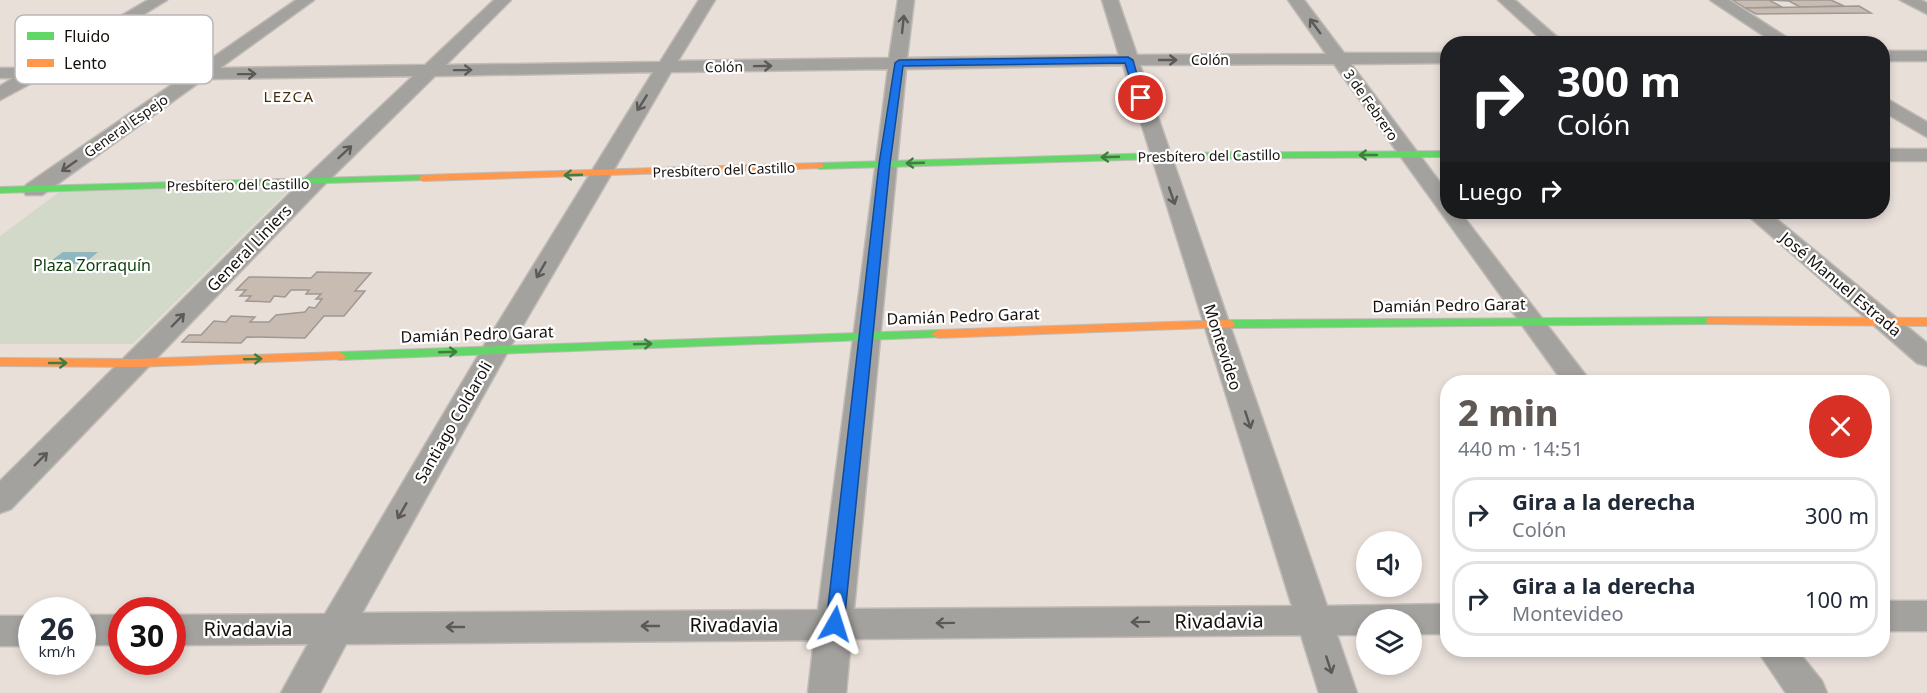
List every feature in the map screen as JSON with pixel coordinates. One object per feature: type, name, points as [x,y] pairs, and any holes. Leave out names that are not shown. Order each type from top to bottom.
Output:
[{"type":"street","points":[[134,15],[159,0]]},
{"type":"street","name":"General Espejo","points":[[213,65],[306,0]]},
{"type":"street","name":"General Liniers","points":[[0,501],[313,183],[503,0]]},
{"type":"street","name":"Santiago Coldaroli","points":[[300,693],[494,351],[598,174],[707,0]]},
{"type":"street","points":[[827,693],[884,164],[906,0]]},
{"type":"street","name":"Montevideo","points":[[1110,0],[1159,156],[1338,693]]},
{"type":"street","name":"3 de Febrero","points":[[1296,0],[1440,199]]},
{"type":"street","points":[[1506,0],[1548,36]]},
{"type":"street","points":[[1718,0],[1776,36]]},
{"type":"street","points":[[1908,0],[1927,9]]},
{"type":"street","points":[[1890,56],[1927,56]]},
{"type":"street","name":"Colón","points":[[213,74],[1128,60],[1440,58]]},
{"type":"street","points":[[0,94],[17,84]]},
{"type":"street","name":"General Espejo","points":[[34,190],[186,84]]},
{"type":"street","points":[[1890,107],[1927,131]]},
{"type":"street","name":"Presbítero del Castillo","points":[[0,190],[313,183],[1159,156],[1440,154]]},
{"type":"street","points":[[1890,155],[1927,155]]},
{"type":"street","name":"3 de Febrero","points":[[1455,219],[1572,375]]},
{"type":"street","name":"José Manuel Estrada","points":[[1763,219],[1927,357]]},
{"type":"street","name":"Damián Pedro Garat","points":[[0,362],[136,363],[1216,324],[1531,321],[1927,322]]},
{"type":"street","points":[[1890,616],[1927,616]]},
{"type":"street","name":"Rivadavia","points":[[1422,619],[1440,619]]},
{"type":"street","name":"Rivadavia","points":[[186,630],[1356,620]]},
{"type":"street","points":[[0,631],[18,630]]},
{"type":"street","points":[[1781,657],[1808,693]]},
{"type":"green space","name":"Plaza Zorraquín","points":[[66,187],[292,187],[133,344],[0,344],[0,236]]},
{"type":"water","points":[[63,252],[98,252],[84,264],[48,263]]},
{"type":"building","points":[[1732,0],[1769,0],[1782,7],[1745,8]]},
{"type":"building","points":[[1769,0],[1831,0],[1844,6],[1800,7],[1789,1]]},
{"type":"building","points":[[1859,6],[1871,13],[1756,14],[1745,8]]},
{"type":"building","points":[[317,272],[371,273],[355,291],[365,291],[344,316],[324,316],[305,338],[247,337],[241,343],[182,342],[189,335],[201,335],[214,321],[226,322],[231,316],[255,317],[250,322],[269,322],[276,315],[305,312],[309,307],[315,308],[322,299],[316,299],[321,294],[306,294],[309,290],[291,290],[285,297],[274,296],[270,302],[246,301],[251,296],[240,296],[246,290],[236,290],[249,277],[311,278]]},
{"type":"traffic: fast","points":[[819,166],[1159,156],[1440,154]]},
{"type":"traffic: fast","points":[[0,190],[423,178]]},
{"type":"traffic: fast","points":[[1228,324],[1713,321]]},
{"type":"traffic: fast","points":[[339,356],[938,334]]},
{"type":"traffic: slow","points":[[423,178],[819,166]]},
{"type":"traffic: slow","points":[[1713,321],[1927,322]]},
{"type":"traffic: slow","points":[[938,334],[1228,324]]},
{"type":"traffic: slow","points":[[0,362],[136,363],[339,356]]},
{"type":"district","name":"LEZCA","points":[[289,97]]},
{"type":"route","points":[[835,624],[884,164],[899,63],[1128,60],[1141,98]]}]
